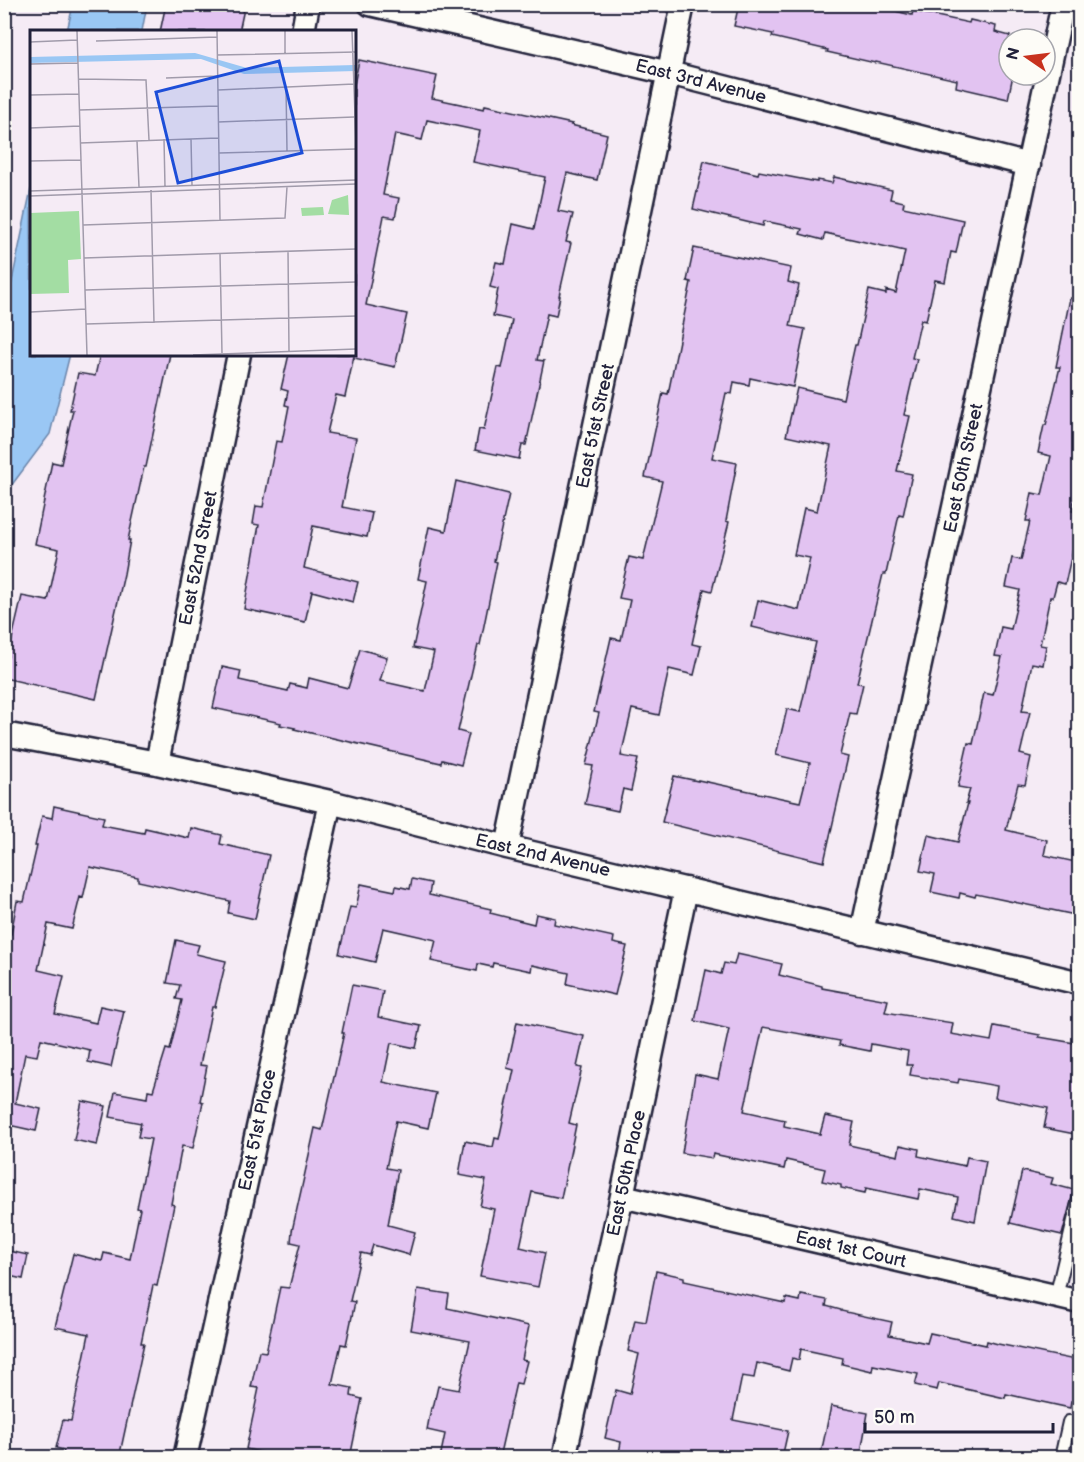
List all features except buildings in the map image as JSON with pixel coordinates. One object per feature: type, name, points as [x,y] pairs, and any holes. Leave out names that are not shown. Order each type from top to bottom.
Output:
[{"type":"street","points":[[303,30],[308,4]]},
{"type":"street","name":"East 3rd Avenue","points":[[370,4],[669,73],[1029,165]]},
{"type":"street","name":"East 51st Street","points":[[507,847],[683,4]]},
{"type":"street","name":"East 50th Street","points":[[862,932],[1063,4]]},
{"type":"street","name":"East 52nd Street","points":[[157,763],[239,356]]},
{"type":"street","name":"East 2nd Avenue","points":[[4,734],[157,763],[330,802],[507,847],[1080,982]]},
{"type":"street","name":"East 51st Place","points":[[185,1458],[330,802]]},
{"type":"street","name":"East 50th Place","points":[[564,1458],[686,889]]},
{"type":"street","name":"East 1st Court","points":[[622,1196],[1080,1302]]},
{"type":"lane","points":[[1056,1297],[1080,1195]]},
{"type":"lane","points":[[1061,1458],[1069,1422],[1080,1424]]},
{"type":"water","points":[[73,4],[147,5],[142,30],[67,30]]},
{"type":"water","points":[[30,194],[30,356],[70,356],[50,434],[5,494],[5,315]]}]
